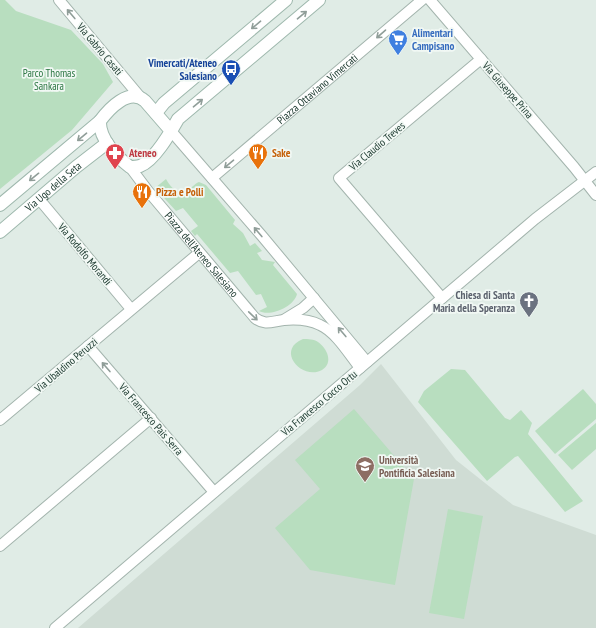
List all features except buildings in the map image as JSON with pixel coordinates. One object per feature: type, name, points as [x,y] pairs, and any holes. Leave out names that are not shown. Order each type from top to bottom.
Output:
[{"type":"street","name":"Via Gabrio Casati","points":[[58,0],[141,98]]},
{"type":"street","points":[[156,113],[164,103],[286,0]]},
{"type":"street","points":[[130,167],[140,165],[150,159],[178,119],[319,0]]},
{"type":"street","name":"Piazza Ottaviano Vimercati","points":[[212,178],[422,0]]},
{"type":"street","name":"Via Giuseppe Prina","points":[[430,0],[585,180],[596,195]]},
{"type":"street","name":"Via Claudio Treves","points":[[442,298],[339,178],[480,59]]},
{"type":"street","points":[[100,121],[108,111],[120,101],[130,96],[141,98],[156,113],[314,298],[364,365]]},
{"type":"street","name":"Piazza dell'Ateneo Salesiano","points":[[100,121],[101,130],[107,143],[130,167],[141,183],[255,318],[265,323],[284,320],[310,321],[322,326],[364,365]]},
{"type":"street","name":"Via Ugo della Seta","points":[[0,205],[100,121]]},
{"type":"street","name":"Via Ugo della Seta","points":[[0,232],[76,167],[107,143]]},
{"type":"street","name":"Via Francesco Cocco Ortu","points":[[55,628],[551,206],[596,172]]},
{"type":"street","name":"Via Rodolfo Morandi","points":[[39,199],[131,309]]},
{"type":"street","name":"Via Ubaldino Peruzzi","points":[[0,420],[199,253]]},
{"type":"street","name":"Piazza dell'Ateneo Salesiano","points":[[284,320],[303,308],[314,298]]},
{"type":"street","name":"Via Francesco Pais Serra","points":[[88,346],[214,492]]},
{"type":"street","points":[[0,546],[151,418]]},
{"type":"shaded area","name":"Università Pontificia Salesiana","points":[[381,364],[456,460],[513,505],[596,535],[596,628],[78,628],[360,385]]},
{"type":"green space","name":"Parco Thomas Sankara","points":[[0,0],[5,0],[16,11],[71,30],[103,64],[113,82],[72,130],[0,189]]},
{"type":"green space","points":[[166,179],[172,187],[181,192],[188,190],[199,182],[206,185],[235,220],[233,224],[243,233],[250,246],[255,243],[262,251],[257,253],[262,260],[275,262],[273,265],[297,294],[295,299],[287,307],[275,312],[264,313],[259,311],[267,307],[261,294],[256,295],[238,271],[230,273],[197,234],[195,236],[191,231],[198,226],[183,208],[176,211],[155,188]]},
{"type":"green space","points":[[303,339],[315,340],[324,348],[328,356],[328,364],[322,370],[314,372],[307,371],[294,363],[291,357],[291,350],[295,344]]},
{"type":"green space","points":[[451,369],[465,370],[505,418],[510,420],[521,410],[532,423],[528,434],[583,501],[565,512],[518,456],[487,481],[418,402],[424,391]]},
{"type":"green space","points":[[583,389],[596,404],[596,419],[555,454],[535,431]]},
{"type":"green space","points":[[354,409],[414,479],[395,585],[310,570],[275,528],[320,489],[295,460]]},
{"type":"green space","points":[[596,423],[596,449],[572,470],[558,455]]},
{"type":"green space","points":[[448,509],[483,516],[464,619],[429,613]]},
{"type":"place","name":"Alimentari Campisano","points":[[398,56]]},
{"type":"place","name":"Vimercati/Ateneo Salesiano","points":[[231,86]]},
{"type":"place","name":"Ateneo","points":[[115,170]]},
{"type":"place","name":"Sake","points":[[258,170]]},
{"type":"place","name":"Pizza e Polli","points":[[142,209]]},
{"type":"place","name":"Chiesa di Santa Maria della Speranza","points":[[529,318]]},
{"type":"place","name":"Università Pontificia Salesiana","points":[[365,483]]}]
